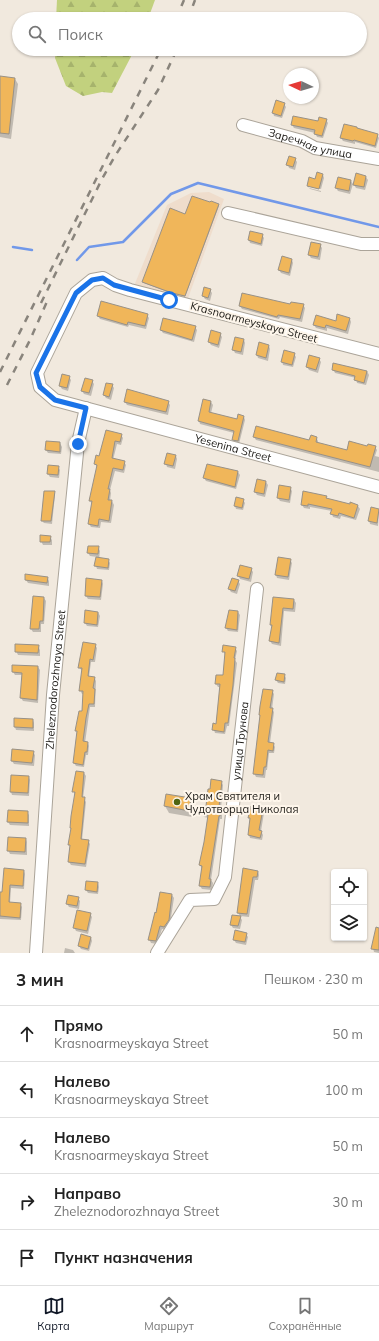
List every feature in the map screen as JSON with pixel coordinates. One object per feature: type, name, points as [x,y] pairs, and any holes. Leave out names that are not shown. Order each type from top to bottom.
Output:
[{"type":"street","name":"Заречная улица","points":[[242,125],[302,141],[315,148],[379,159]]},
{"type":"street","points":[[228,213],[361,244],[379,244]]},
{"type":"street","name":"Krasnoarmeyskaya Street","points":[[86,408],[55,400],[40,387],[36,373],[76,293],[92,280],[103,278],[114,285],[130,290],[379,354]]},
{"type":"street","name":"Yesenina Street","points":[[86,408],[379,487]]},
{"type":"street","name":"Zheleznodorozhnaya Street","points":[[36,953],[53,695],[78,444],[86,408]]},
{"type":"street","name":"улица Трунова","points":[[156,953],[190,900],[214,899],[225,877],[257,589]]},
{"type":"shaded area","points":[[209,192],[224,199],[187,301],[134,286],[167,205],[191,193]]},
{"type":"green space","points":[[57,0],[155,0],[151,12],[56,12]]},
{"type":"green space","points":[[55,56],[131,56],[112,93],[102,92],[83,96],[66,86]]},
{"type":"building","points":[[0,76],[15,78],[9,134],[0,133]]},
{"type":"building","points":[[276,100],[285,104],[281,116],[272,113]]},
{"type":"building","points":[[293,116],[318,121],[319,117],[327,119],[322,136],[314,134],[315,130],[291,125]]},
{"type":"building","points":[[344,124],[378,134],[375,146],[340,138]]},
{"type":"building","points":[[289,156],[296,158],[293,167],[286,165]]},
{"type":"building","points":[[317,172],[323,174],[319,189],[307,186],[309,177],[315,179]]},
{"type":"building","points":[[356,173],[366,176],[364,187],[353,185]]},
{"type":"building","points":[[338,177],[351,180],[349,191],[335,188]]},
{"type":"building","points":[[192,196],[219,204],[185,296],[142,282],[170,208],[185,214]]},
{"type":"building","points":[[250,231],[263,234],[261,244],[248,240]]},
{"type":"building","points":[[311,242],[321,244],[318,257],[308,255]]},
{"type":"building","points":[[282,256],[292,259],[289,273],[278,270]]},
{"type":"building","points":[[204,287],[211,289],[208,298],[202,296]]},
{"type":"building","points":[[242,293],[290,304],[291,302],[304,304],[300,319],[278,315],[277,317],[239,306]]},
{"type":"building","points":[[101,301],[148,314],[145,326],[128,322],[127,325],[97,316]]},
{"type":"building","points":[[337,314],[350,318],[346,331],[326,325],[325,328],[313,325],[316,315],[336,321]]},
{"type":"building","points":[[163,318],[196,326],[192,340],[160,330]]},
{"type":"building","points":[[211,330],[221,333],[218,345],[208,342]]},
{"type":"building","points":[[235,337],[244,339],[241,352],[232,350]]},
{"type":"building","points":[[259,342],[269,345],[266,358],[256,355]]},
{"type":"building","points":[[284,350],[295,353],[292,365],[281,362]]},
{"type":"building","points":[[309,355],[320,358],[316,370],[306,367]]},
{"type":"building","points":[[333,363],[367,371],[364,383],[354,380],[355,376],[332,370]]},
{"type":"building","points":[[62,374],[70,376],[67,388],[59,386]]},
{"type":"building","points":[[85,378],[93,380],[89,393],[81,391]]},
{"type":"building","points":[[106,383],[113,384],[109,397],[103,395]]},
{"type":"building","points":[[127,389],[169,401],[166,412],[124,402]]},
{"type":"building","points":[[203,399],[211,401],[209,412],[237,419],[238,414],[244,416],[238,441],[232,440],[234,431],[198,421]]},
{"type":"building","points":[[256,426],[309,440],[311,435],[317,437],[316,442],[347,450],[349,441],[367,446],[368,444],[376,446],[370,467],[253,437]]},
{"type":"building","points":[[106,430],[122,434],[120,442],[115,441],[112,458],[125,461],[123,470],[113,468],[108,489],[110,489],[108,500],[112,500],[109,521],[99,519],[98,526],[88,524],[92,501],[89,501],[97,465],[94,464],[96,455],[99,456]]},
{"type":"building","points":[[46,441],[60,442],[60,452],[45,450]]},
{"type":"building","points":[[167,453],[176,455],[173,466],[164,464]]},
{"type":"building","points":[[207,464],[238,471],[235,487],[203,478]]},
{"type":"building","points":[[48,465],[59,466],[58,475],[47,474]]},
{"type":"building","points":[[257,479],[266,481],[264,494],[254,492]]},
{"type":"building","points":[[279,485],[291,487],[289,500],[277,498]]},
{"type":"building","points":[[44,491],[55,491],[51,521],[41,521]]},
{"type":"building","points":[[303,491],[358,505],[354,518],[339,513],[338,516],[330,514],[332,509],[308,504],[308,506],[301,505]]},
{"type":"building","points":[[236,497],[244,499],[242,508],[234,506]]},
{"type":"building","points":[[371,507],[379,509],[377,523],[368,521]]},
{"type":"building","points":[[40,535],[51,536],[50,542],[40,542]]},
{"type":"building","points":[[88,546],[99,546],[98,554],[87,553]]},
{"type":"building","points":[[96,557],[109,559],[108,568],[94,566]]},
{"type":"building","points":[[278,557],[291,559],[288,577],[275,575]]},
{"type":"building","points":[[240,565],[252,568],[249,579],[237,576]]},
{"type":"building","points":[[25,574],[48,577],[47,583],[25,580]]},
{"type":"building","points":[[86,578],[102,580],[100,597],[85,596]]},
{"type":"building","points":[[232,578],[239,580],[235,591],[228,589]]},
{"type":"building","points":[[33,596],[44,597],[43,621],[40,621],[39,629],[30,629]]},
{"type":"building","points":[[273,597],[294,599],[293,609],[283,608],[279,643],[269,641],[272,625],[270,625]]},
{"type":"building","points":[[85,610],[98,612],[97,625],[84,623]]},
{"type":"building","points":[[229,610],[238,611],[237,630],[225,628]]},
{"type":"building","points":[[83,642],[96,644],[93,660],[90,659],[88,676],[95,677],[93,688],[95,689],[94,704],[89,704],[86,718],[83,741],[88,742],[83,765],[73,763],[77,731],[75,731],[79,711],[82,711],[83,691],[79,691],[82,668],[78,668]]},
{"type":"building","points":[[15,644],[39,645],[38,653],[15,652]]},
{"type":"building","points":[[223,645],[236,647],[228,723],[225,723],[224,732],[212,730],[213,723],[216,724],[220,684],[215,684],[216,675],[223,675],[225,652],[222,652]]},
{"type":"building","points":[[12,665],[38,666],[37,700],[20,698],[22,673],[12,672]]},
{"type":"building","points":[[277,673],[285,674],[284,682],[275,680]]},
{"type":"building","points":[[263,689],[273,690],[270,708],[273,708],[268,742],[274,743],[273,751],[268,750],[266,767],[264,767],[263,775],[253,774]]},
{"type":"building","points":[[14,718],[33,719],[33,728],[14,727]]},
{"type":"building","points":[[12,749],[34,751],[32,763],[11,761]]},
{"type":"building","points":[[76,771],[84,772],[82,797],[85,797],[81,839],[89,840],[85,864],[68,862],[70,845],[68,845],[75,792],[72,792]]},
{"type":"building","points":[[11,775],[29,776],[28,793],[10,792]]},
{"type":"building","points":[[211,779],[222,781],[219,807],[221,807],[220,816],[209,879],[211,879],[210,887],[199,886],[202,866],[199,865],[208,815],[201,814],[202,806],[206,806]]},
{"type":"building","name":"Храм Святителя и Чудотворца Николая","points":[[166,794],[191,798],[189,811],[164,806]]},
{"type":"building","points":[[251,806],[263,809],[259,830],[262,831],[260,838],[248,835],[250,818],[248,818]]},
{"type":"building","points":[[8,810],[28,811],[28,823],[7,822]]},
{"type":"building","points":[[8,837],[26,838],[25,852],[7,851]]},
{"type":"building","points":[[4,868],[24,870],[23,886],[10,885],[9,902],[21,903],[20,918],[0,916],[0,892],[2,892]]},
{"type":"building","points":[[243,868],[258,871],[257,877],[253,877],[247,914],[237,913]]},
{"type":"building","points":[[86,881],[98,882],[97,892],[85,890]]},
{"type":"building","points":[[160,892],[172,894],[169,920],[164,927],[160,926],[156,941],[148,940],[155,912],[156,913]]},
{"type":"building","points":[[68,895],[79,897],[77,906],[66,904]]},
{"type":"building","points":[[77,910],[91,913],[87,931],[73,928]]},
{"type":"building","points":[[232,915],[241,916],[238,926],[230,925]]},
{"type":"building","points":[[376,927],[379,928],[379,950],[371,949]]},
{"type":"building","points":[[235,930],[247,933],[245,942],[233,940]]},
{"type":"building","points":[[81,934],[91,937],[88,949],[78,946]]},
{"type":"waterway","points":[[77,260],[89,247],[123,242],[171,194],[198,183],[379,227]]},
{"type":"waterway","points":[[13,247],[32,250]]},
{"type":"railway","points":[[179,12],[184,0]]},
{"type":"railway","points":[[191,12],[195,0]]},
{"type":"railway","points":[[0,372],[158,56]]},
{"type":"railway","points":[[41,303],[102,179],[115,156],[158,90],[174,56]]},
{"type":"railway","points":[[7,385],[30,340],[49,297]]},
{"type":"place","name":"Храм Святителя и Чудотворца Николая","points":[[177,802]]},
{"type":"route","points":[[78,444],[86,408],[55,400],[40,387],[36,373],[76,293],[92,280],[103,278],[114,285],[169,300]]}]
